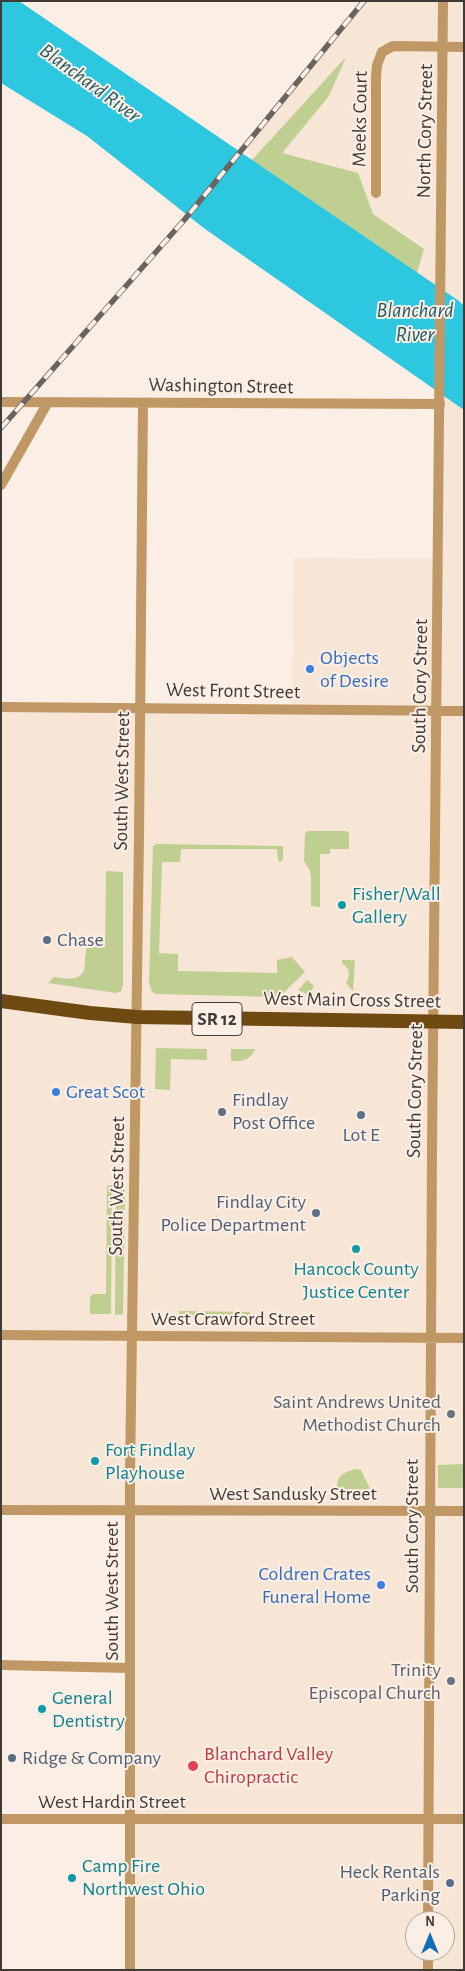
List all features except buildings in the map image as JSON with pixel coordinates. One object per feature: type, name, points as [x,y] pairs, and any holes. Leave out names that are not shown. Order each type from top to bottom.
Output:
[{"type":"highway","name":"West Main Cross Street","points":[[1,1001],[90,1013],[137,1017],[464,1022]]},
{"type":"street","name":"North Cory Street","points":[[441,262],[444,1]]},
{"type":"street","name":"Meeks Court","points":[[376,192],[378,58],[386,49],[393,46],[444,47]]},
{"type":"street","points":[[444,47],[464,48]]},
{"type":"street","name":"South Cory Street","points":[[428,1911],[429,1511],[441,262]]},
{"type":"street","name":"Washington Street","points":[[1,402],[440,404]]},
{"type":"street","points":[[1,485],[48,402]]},
{"type":"street","name":"South West Street","points":[[130,1970],[130,1511],[143,403]]},
{"type":"street","name":"West Front Street","points":[[1,707],[464,711]]},
{"type":"street","name":"West Crawford Street","points":[[1,1335],[464,1338]]},
{"type":"street","name":"West Sandusky Street","points":[[1,1510],[464,1511]]},
{"type":"street","points":[[1,1665],[129,1668]]},
{"type":"street","name":"West Hardin Street","points":[[1,1819],[464,1820]]},
{"type":"shaded area","points":[[365,1],[464,1],[464,306],[252,160],[247,145]]},
{"type":"shaded area","points":[[440,388],[464,410],[464,1970],[128,1970],[130,1511],[1,1512],[1,706],[292,710],[294,558],[439,559]]},
{"type":"green space","points":[[346,57],[329,96],[282,153],[358,173],[373,214],[424,249],[417,273],[252,160]]},
{"type":"green space","points":[[308,831],[346,831],[349,833],[349,849],[330,849],[330,854],[320,854],[320,907],[311,906],[310,871],[304,861],[305,833]]},
{"type":"green space","points":[[157,844],[283,846],[283,860],[280,862],[277,849],[181,849],[180,862],[162,862],[159,953],[178,954],[178,971],[277,973],[277,960],[292,957],[305,972],[279,997],[156,994],[152,992],[149,982],[153,846]]},
{"type":"green space","points":[[106,871],[123,872],[123,985],[121,991],[116,993],[48,983],[54,977],[70,979],[78,977],[84,970],[87,947],[105,947]]},
{"type":"green space","points":[[342,960],[355,960],[353,991],[346,983],[349,972],[342,963]]},
{"type":"green space","points":[[307,980],[314,986],[309,995],[298,990]]},
{"type":"green space","points":[[156,1048],[207,1049],[207,1060],[171,1059],[170,1090],[155,1089]]},
{"type":"green space","points":[[231,1049],[255,1049],[251,1056],[242,1061],[231,1061]]},
{"type":"green space","points":[[112,1185],[111,1314],[90,1314],[90,1297],[93,1294],[106,1294],[107,1186]]},
{"type":"green space","points":[[116,1187],[123,1188],[125,1191],[123,1314],[115,1315]]},
{"type":"green space","points":[[179,1311],[250,1312],[250,1316],[179,1315]]},
{"type":"green space","points":[[464,1464],[464,1488],[438,1488],[438,1465]]},
{"type":"green space","points":[[354,1469],[361,1470],[370,1489],[337,1489],[339,1478],[346,1472]]},
{"type":"water","name":"Blanchard River","points":[[1,1],[19,1],[459,301],[464,306],[464,410],[205,229],[87,136],[1,83]]},
{"type":"railway","points":[[1,428],[185,219],[364,1]]},
{"type":"place","name":"Objects of Desire","points":[[310,669]]},
{"type":"place","name":"Fisher/Wall Gallery","points":[[342,905]]},
{"type":"place","name":"Chase","points":[[47,940]]},
{"type":"place","name":"Great Scot","points":[[56,1092]]},
{"type":"place","name":"Findlay Post Office","points":[[222,1112]]},
{"type":"place","name":"Lot E","points":[[361,1115]]},
{"type":"place","name":"Findlay City Police Department","points":[[316,1213]]},
{"type":"place","name":"Hancock County Justice Center","points":[[356,1249]]},
{"type":"place","name":"Saint Andrews United Methodist Church","points":[[451,1414]]},
{"type":"place","name":"Fort Findlay Playhouse","points":[[95,1461]]},
{"type":"place","name":"Coldren Crates Funeral Home","points":[[381,1585]]},
{"type":"place","name":"Trinity Episcopal Church","points":[[451,1681]]},
{"type":"place","name":"General Dentistry","points":[[42,1709]]},
{"type":"place","name":"Ridge & Company","points":[[12,1758]]},
{"type":"place","name":"Blanchard Valley Chiropractic","points":[[193,1766]]},
{"type":"place","name":"Camp Fire Northwest Ohio","points":[[72,1878]]},
{"type":"place","name":"Heck Rentals Parking","points":[[450,1883]]}]
